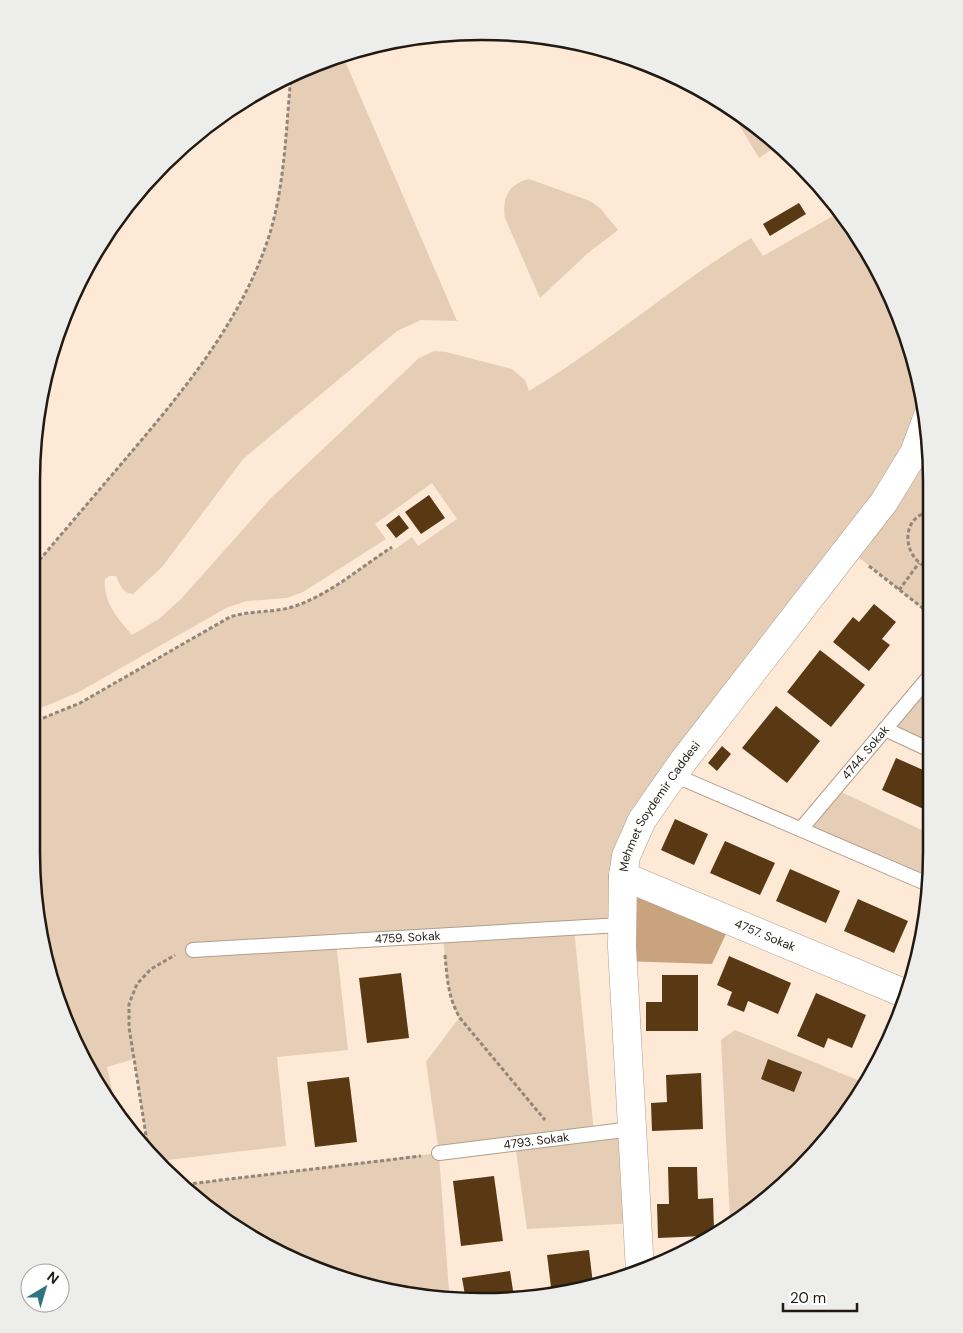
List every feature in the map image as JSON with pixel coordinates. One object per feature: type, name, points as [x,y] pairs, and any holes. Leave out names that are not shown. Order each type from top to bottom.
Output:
[{"type":"street","name":"Mehmet Soydemir Caddesi","points":[[640,1263],[621,926],[623,876],[626,856],[635,833],[674,775],[922,450]]},
{"type":"street","name":"4757. Sokak","points":[[623,876],[900,992]]},
{"type":"lane","name":"4744. Sokak","points":[[801,829],[923,684]]},
{"type":"lane","points":[[885,729],[923,747]]},
{"type":"lane","points":[[674,775],[922,881]]},
{"type":"lane","name":"4759. Sokak","points":[[193,950],[621,926]]},
{"type":"lane","name":"4793. Sokak","points":[[439,1153],[632,1129]]},
{"type":"path","points":[[40,559],[190,383],[218,342],[244,295],[270,233],[280,181],[290,84]]},
{"type":"path","points":[[923,515],[916,519],[907,537],[908,547],[919,563],[923,565]]},
{"type":"path","points":[[40,719],[80,703],[230,617],[247,611],[289,608],[306,602],[392,547]]},
{"type":"path","points":[[847,549],[923,608]]},
{"type":"path","points":[[900,590],[919,563]]},
{"type":"path","points":[[443,936],[449,992],[456,1012],[560,1138]]},
{"type":"path","points":[[147,1139],[129,1027],[129,1004],[136,984],[150,969],[170,956],[193,950]]},
{"type":"path","points":[[191,1184],[439,1153]]},
{"type":"shaded area","points":[[345,61],[457,321],[421,320],[397,331],[243,459],[162,567],[133,594],[122,588],[116,576],[109,576],[105,579],[106,595],[112,609],[132,635],[159,619],[181,599],[270,499],[419,358],[434,351],[446,352],[512,369],[525,380],[529,391],[751,238],[763,256],[834,215],[849,236],[877,286],[900,340],[915,395],[922,453],[923,608],[848,549],[651,806],[621,925],[574,928],[594,1133],[632,1129],[638,1223],[527,1229],[515,1144],[439,1154],[449,1291],[395,1285],[340,1270],[313,1259],[286,1247],[236,1219],[191,1184],[439,1153],[426,1062],[459,1018],[449,989],[443,936],[336,942],[348,1050],[277,1057],[286,1146],[166,1160],[147,1139],[134,1059],[107,1067],[113,1096],[86,1047],[74,1020],[63,993],[48,938],[41,880],[40,719],[80,703],[230,617],[246,613],[284,609],[305,602],[331,588],[392,547],[394,550],[412,537],[418,546],[457,519],[432,483],[375,524],[386,539],[303,592],[287,598],[247,601],[228,607],[77,693],[40,708],[40,559],[173,402],[212,350],[229,322],[259,264],[270,233],[279,195],[290,84]]},
{"type":"shaded area","points":[[737,121],[772,149],[759,158]]},
{"type":"shaded area","points":[[529,179],[590,201],[600,208],[618,230],[588,253],[540,298],[505,218],[504,211],[506,198],[511,188]]},
{"type":"shaded area","points":[[923,684],[923,747],[885,729]]},
{"type":"shaded area","points":[[835,789],[923,831],[922,877],[801,829]]},
{"type":"shaded area","points":[[623,876],[732,921],[712,964],[622,961]]},
{"type":"shaded area","points":[[907,969],[900,992],[898,991]]},
{"type":"shaded area","points":[[735,1030],[859,1081],[832,1120],[794,1164],[730,1217],[721,1040]]},
{"type":"building","points":[[799,203],[806,214],[770,236],[763,224]]},
{"type":"building","points":[[429,495],[445,518],[421,534],[405,512]]},
{"type":"building","points":[[399,515],[409,528],[396,538],[386,525]]},
{"type":"building","points":[[874,604],[896,622],[882,639],[890,645],[869,671],[833,642],[853,617],[859,622]]},
{"type":"building","points":[[820,650],[865,685],[831,727],[787,692]]},
{"type":"building","points":[[776,706],[820,741],[787,783],[742,748]]},
{"type":"building","points":[[722,746],[731,754],[717,771],[708,763]]},
{"type":"building","points":[[896,758],[923,770],[923,809],[882,790]]},
{"type":"building","points":[[675,819],[708,834],[694,865],[661,850]]},
{"type":"building","points":[[725,841],[775,863],[760,895],[710,873]]},
{"type":"building","points":[[790,869],[840,891],[826,923],[776,901]]},
{"type":"building","points":[[858,899],[908,921],[894,953],[844,931]]},
{"type":"building","points":[[729,956],[791,983],[778,1014],[748,1001],[744,1012],[727,1005],[732,992],[717,985]]},
{"type":"building","points":[[401,973],[409,1038],[367,1043],[359,978]]},
{"type":"building","points":[[662,975],[698,975],[698,1031],[646,1031],[646,1002],[662,1002]]},
{"type":"building","points":[[816,993],[866,1015],[852,1048],[828,1038],[824,1048],[797,1036]]},
{"type":"building","points":[[768,1059],[802,1072],[794,1092],[761,1079]]},
{"type":"building","points":[[701,1073],[703,1129],[652,1131],[651,1103],[667,1102],[666,1075]]},
{"type":"building","points":[[349,1077],[357,1142],[315,1147],[307,1082]]},
{"type":"building","points":[[668,1167],[697,1167],[698,1199],[713,1198],[714,1227],[698,1236],[658,1238],[657,1204],[669,1204]]},
{"type":"building","points":[[494,1176],[503,1241],[461,1246],[453,1181]]},
{"type":"building","points":[[589,1250],[592,1279],[551,1287],[547,1255]]},
{"type":"building","points":[[510,1271],[513,1292],[465,1292],[462,1278]]}]
